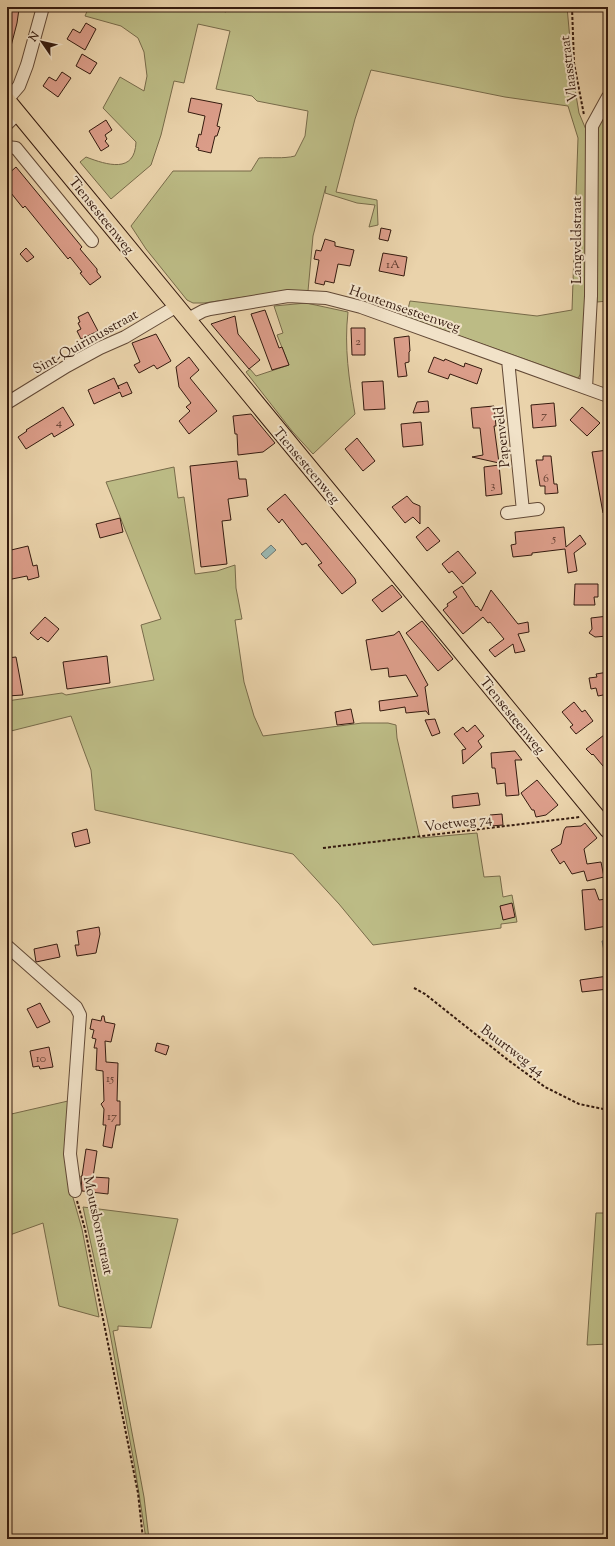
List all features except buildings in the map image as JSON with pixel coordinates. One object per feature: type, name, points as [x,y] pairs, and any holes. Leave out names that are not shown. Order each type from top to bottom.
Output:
[{"type":"main road","name":"Tiensesteenweg","points":[[7,100],[13,119],[188,319],[608,830]]},
{"type":"street","points":[[7,100],[20,86],[43,7]]},
{"type":"street","name":"Langveldstraat","points":[[586,388],[591,296],[592,126],[608,97]]},
{"type":"street","points":[[7,146],[16,148],[92,241]]},
{"type":"street","name":"Houtemsesteenweg","points":[[188,319],[210,309],[288,296],[326,298],[361,307],[608,396]]},
{"type":"street","name":"Sint-Quirinusstraat","points":[[7,403],[66,366],[125,337],[177,306]]},
{"type":"street","name":"Papenveld","points":[[508,360],[523,511]]},
{"type":"street","points":[[507,513],[538,509]]},
{"type":"street","name":"Moutsbornstraat","points":[[7,946],[76,1007],[80,1015],[70,1154],[75,1191]]},
{"type":"path","name":"Vlaasstraat","points":[[572,7],[574,63],[584,115],[592,126]]},
{"type":"path","name":"Voetweg 74","points":[[323,848],[596,815]]},
{"type":"path","name":"Buurtweg 44","points":[[414,988],[425,994],[508,1060],[545,1087],[579,1104],[608,1110]]},
{"type":"path","name":"Moutsbornstraat","points":[[75,1191],[85,1229],[136,1486],[143,1539]]},
{"type":"shaded area","points":[[89,7],[207,7],[226,12],[228,7],[567,7],[574,83],[579,113],[587,132],[608,102],[606,140],[608,173],[608,301],[597,302],[597,262],[582,372],[578,378],[406,317],[410,301],[537,316],[572,310],[578,138],[568,106],[505,97],[371,70],[355,119],[336,192],[377,200],[378,225],[369,227],[375,205],[357,203],[325,193],[326,186],[313,236],[308,291],[286,291],[204,303],[193,303],[187,300],[146,249],[131,226],[173,171],[251,171],[259,158],[295,156],[305,136],[308,111],[257,101],[252,96],[216,89],[230,31],[198,24],[184,83],[174,81],[161,135],[151,165],[111,199],[80,162],[86,157],[111,164],[125,163],[131,159],[136,142],[103,108],[120,77],[144,91],[147,76],[144,52],[138,38],[121,26],[85,16]]},
{"type":"shaded area","points":[[306,303],[348,312],[347,351],[355,414],[313,454],[292,431],[246,372],[250,369],[256,376],[289,365],[277,335],[283,333],[274,306]]},
{"type":"shaded area","points":[[174,467],[178,498],[184,497],[195,574],[217,571],[235,565],[236,588],[242,619],[235,620],[244,682],[254,716],[263,736],[362,723],[388,723],[396,725],[397,738],[420,838],[477,833],[484,877],[500,876],[503,897],[512,895],[517,922],[501,924],[501,928],[373,945],[339,904],[293,854],[95,810],[91,770],[71,716],[7,732],[7,701],[62,693],[66,695],[154,680],[141,625],[161,619],[106,482]]},
{"type":"shaded area","points":[[68,1101],[68,1180],[82,1229],[99,1317],[59,1306],[43,1223],[7,1236],[7,1115]]},
{"type":"shaded area","points":[[83,1207],[178,1219],[151,1328],[118,1326],[118,1330],[113,1331],[144,1497],[149,1539],[146,1539],[135,1468],[109,1328]]},
{"type":"shaded area","points":[[596,1213],[608,1213],[608,1344],[587,1345]]},
{"type":"water","points":[[271,545],[276,550],[266,559],[261,554]]},
{"type":"water","points":[[608,940],[608,955],[605,956],[602,941]]}]
